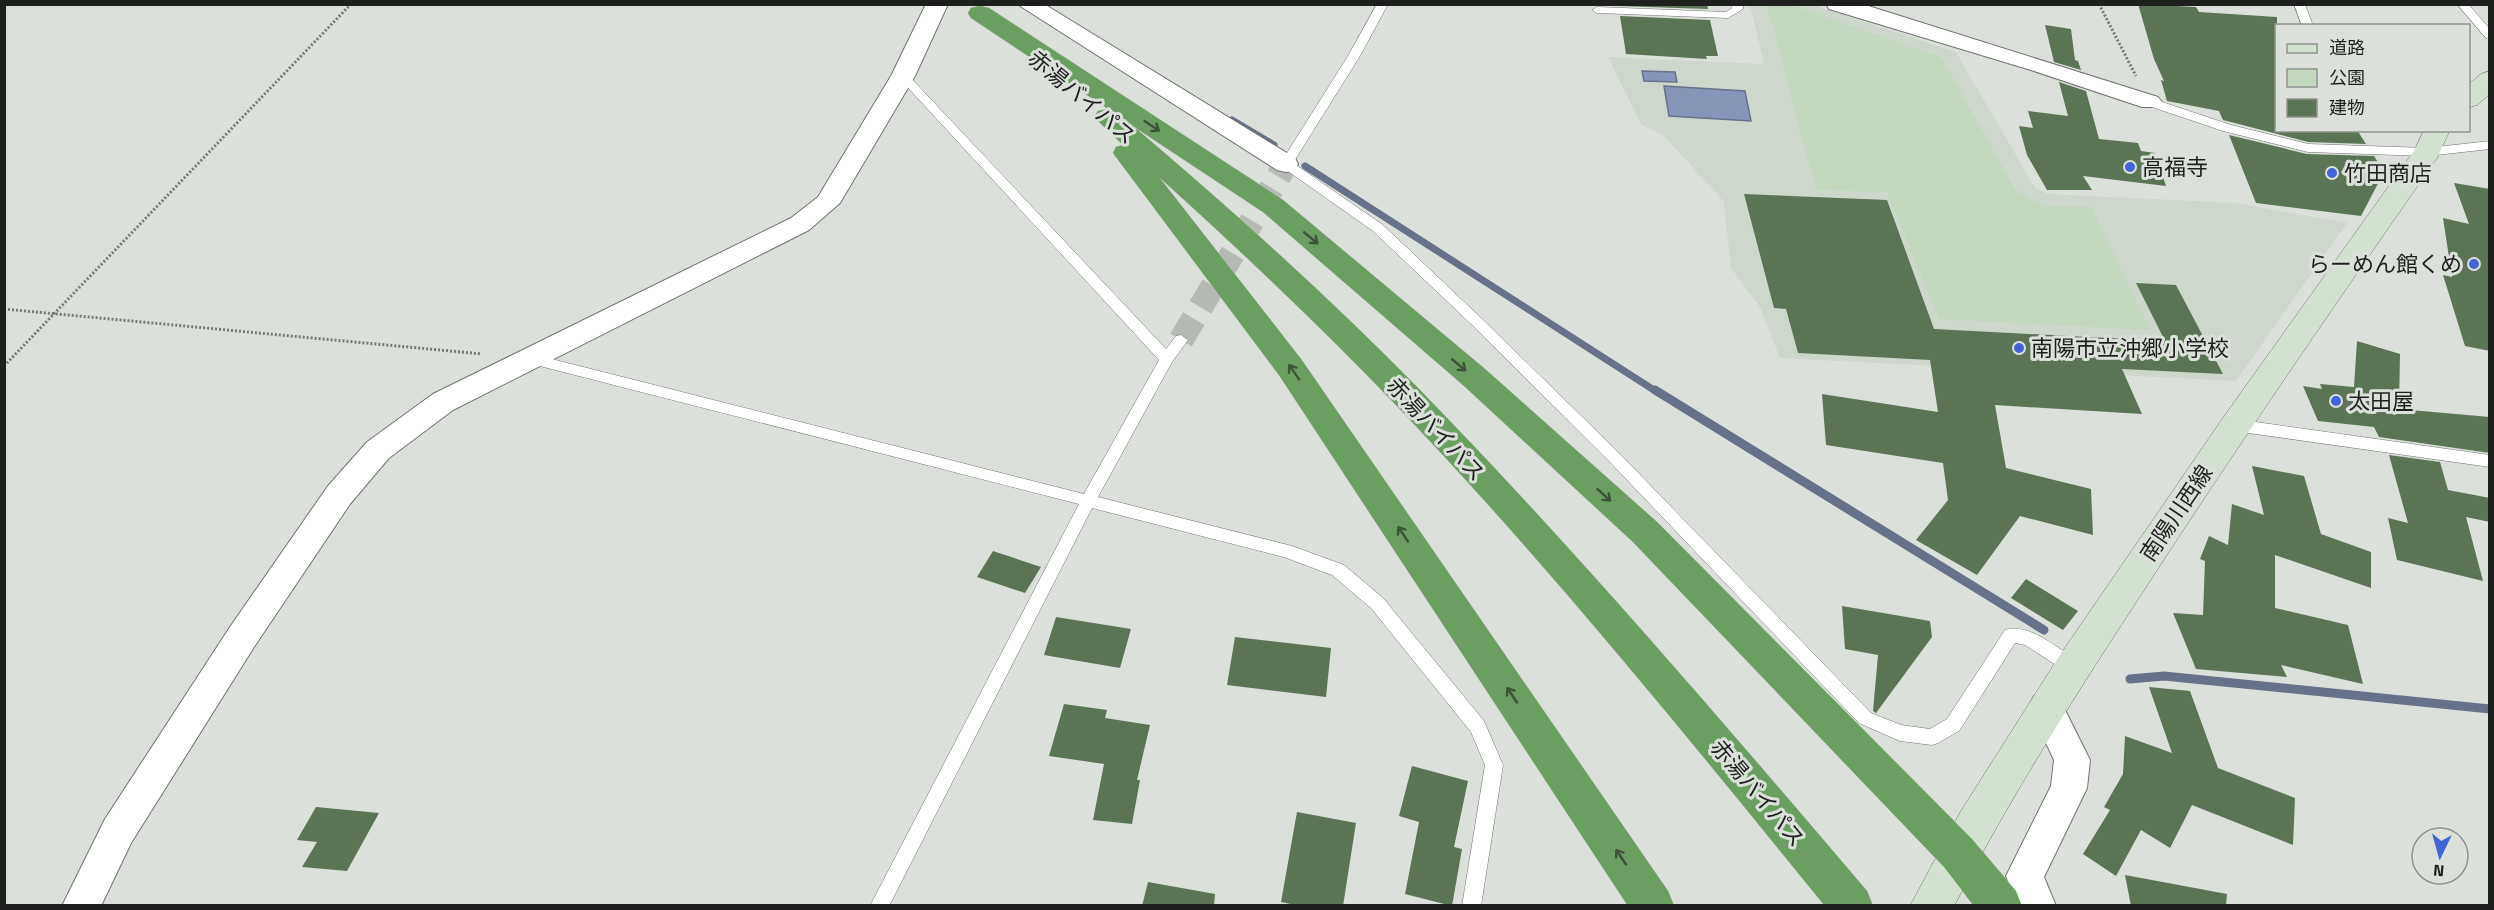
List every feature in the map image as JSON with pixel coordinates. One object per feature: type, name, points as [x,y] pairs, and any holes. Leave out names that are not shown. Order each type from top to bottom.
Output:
[{"type":"highway","name":"赤湯バイパス","points":[[974,8],[1185,184],[1345,335],[1447,439],[1685,707],[1852,906]]},
{"type":"highway","points":[[974,8],[1273,206],[1474,377],[1645,532],[1958,854],[2001,906]]},
{"type":"highway","points":[[1086,100],[1290,367],[1653,906]]},
{"type":"main road","points":[[2470,99],[2490,80]]},
{"type":"main road","name":"南陽川西線","points":[[1930,906],[1958,854],[2046,706],[2234,425],[2432,137]]},
{"type":"street","points":[[81,906],[130,811],[242,637],[339,495],[378,450],[443,402],[800,224],[827,202],[903,76],[937,4]]},
{"type":"street","points":[[1028,4],[1286,164]]},
{"type":"street","points":[[1837,4],[2039,65],[2150,102]]},
{"type":"street","points":[[2037,906],[2025,876],[2069,788],[2072,760],[2046,706]]},
{"type":"lane","points":[[1383,4],[1354,56],[1286,164],[1378,228],[1475,320],[1613,456],[1865,718],[1900,733],[1932,737],[1953,725],[2011,635],[2029,639],[2073,667]]},
{"type":"lane","points":[[1597,9],[1728,15],[1738,9],[1737,4]]},
{"type":"lane","points":[[2299,4],[2307,24]]},
{"type":"lane","points":[[2462,4],[2490,36]]},
{"type":"lane","points":[[903,76],[1167,359]]},
{"type":"lane","points":[[2150,102],[2226,128],[2308,148],[2432,137],[2490,145]]},
{"type":"lane","points":[[879,906],[1088,501],[1167,359],[1181,340]]},
{"type":"lane","points":[[532,359],[1287,551],[1338,570],[1377,603],[1478,728],[1494,765],[1471,906]]},
{"type":"lane","points":[[2234,425],[2452,458],[2490,461]]},
{"type":"path","points":[[4,366],[351,4]]},
{"type":"path","points":[[2099,4],[2150,102]]},
{"type":"path","points":[[4,309],[532,359]]},
{"type":"shaded area","points":[[1750,5],[1814,5],[1956,52],[2035,188],[2048,194],[2236,203],[2347,223],[2236,381],[1780,358],[1760,307],[1731,268],[1724,202],[1666,138],[1641,124],[1608,57],[1764,64]]},
{"type":"green space","points":[[1767,5],[1792,5],[1941,57],[2016,191],[2046,206],[2091,207],[2150,330],[1939,319],[1887,192],[1816,190]]},
{"type":"water","points":[[1642,71],[1675,72],[1677,82],[1644,81]]},
{"type":"water","points":[[1664,86],[1745,91],[1751,121],[1669,116]]},
{"type":"building","points":[[1618,4],[1707,4],[1708,9],[1618,6]]},
{"type":"building","points":[[2138,4],[2196,7],[2199,12],[2277,17],[2277,24],[2275,24],[2275,132],[2358,132],[2366,144],[2308,142],[2223,120],[2219,111],[2167,101],[2161,80],[2164,81],[2154,59]]},
{"type":"building","points":[[1620,16],[1710,20],[1718,56],[1706,56],[1707,59],[1626,54]]},
{"type":"building","points":[[2045,25],[2071,29],[2075,60],[2078,61],[2081,70],[2054,62]]},
{"type":"building","points":[[2059,82],[2086,91],[2099,139],[2138,143],[2141,151],[2155,153],[2166,186],[2083,176],[2092,190],[2047,190],[2027,155],[2019,126],[2033,128],[2028,111],[2068,116]]},
{"type":"building","points":[[2229,135],[2307,154],[2374,156],[2384,172],[2361,216],[2256,203]]},
{"type":"building","points":[[2454,183],[2490,189],[2490,351],[2465,346],[2443,275],[2452,277],[2443,218],[2469,224]]},
{"type":"building","points":[[1744,194],[1887,200],[1934,329],[2165,341],[2136,283],[2176,285],[2223,374],[2122,369],[2142,414],[1995,405],[2006,468],[2091,489],[2093,535],[2020,516],[1977,575],[1916,540],[1948,500],[1943,463],[1826,445],[1822,394],[1938,412],[1930,360],[1798,353],[1786,309],[1774,308]]},
{"type":"building","points":[[2357,341],[2400,354],[2399,409],[2490,417],[2490,453],[2379,437],[2374,427],[2318,421],[2303,386],[2322,389],[2320,384],[2354,387]]},
{"type":"building","points":[[2389,455],[2440,462],[2448,490],[2490,498],[2490,522],[2466,517],[2483,581],[2397,560],[2388,518],[2408,523]]},
{"type":"building","points":[[2252,466],[2304,476],[2321,534],[2371,552],[2371,588],[2275,555],[2275,608],[2348,625],[2363,684],[2281,665],[2287,677],[2196,669],[2173,613],[2203,615],[2205,561],[2200,559],[2209,536],[2228,545],[2232,504],[2264,515]]},
{"type":"building","points":[[993,551],[1041,567],[1025,593],[977,577]]},
{"type":"building","points":[[2026,579],[2078,611],[2063,630],[2011,598]]},
{"type":"building","points":[[1842,606],[1930,621],[1932,637],[1876,713],[1873,711],[1878,655],[1845,649]]},
{"type":"building","points":[[1056,617],[1131,629],[1120,668],[1044,655]]},
{"type":"building","points":[[1235,637],[1331,648],[1326,697],[1227,685]]},
{"type":"building","points":[[2149,687],[2190,691],[2218,768],[2295,798],[2293,845],[2192,805],[2170,848],[2141,830],[2116,876],[2083,854],[2110,810],[2104,807],[2123,774],[2125,736],[2172,753]]},
{"type":"building","points":[[1064,704],[1107,710],[1105,718],[1150,725],[1137,780],[1140,780],[1132,824],[1093,820],[1104,764],[1049,756]]},
{"type":"building","points":[[1412,766],[1468,781],[1454,847],[1462,849],[1452,906],[1405,894],[1419,822],[1399,816]]},
{"type":"building","points":[[316,807],[379,813],[347,871],[302,867],[317,842],[297,840]]},
{"type":"building","points":[[1297,812],[1356,823],[1343,906],[1300,906],[1281,902]]},
{"type":"building","points":[[2125,875],[2227,894],[2226,906],[2131,906]]},
{"type":"building","points":[[1148,882],[1215,894],[1214,906],[1142,906]]},
{"type":"waterway","points":[[1232,120],[1274,145]]},
{"type":"waterway","points":[[1305,166],[1657,392]]},
{"type":"waterway","points":[[1655,390],[2044,630]]},
{"type":"waterway","points":[[2130,679],[2164,676],[2490,709]]},
{"type":"tunnel","points":[[1181,340],[1286,164]]},
{"type":"place","name":"高福寺","points":[[2130,167]]},
{"type":"place","name":"竹田商店","points":[[2332,173]]},
{"type":"place","name":"らーめん館くめ","points":[[2474,264]]},
{"type":"place","name":"南陽市立沖郷小学校","points":[[2019,348]]},
{"type":"place","name":"太田屋","points":[[2336,401]]}]
